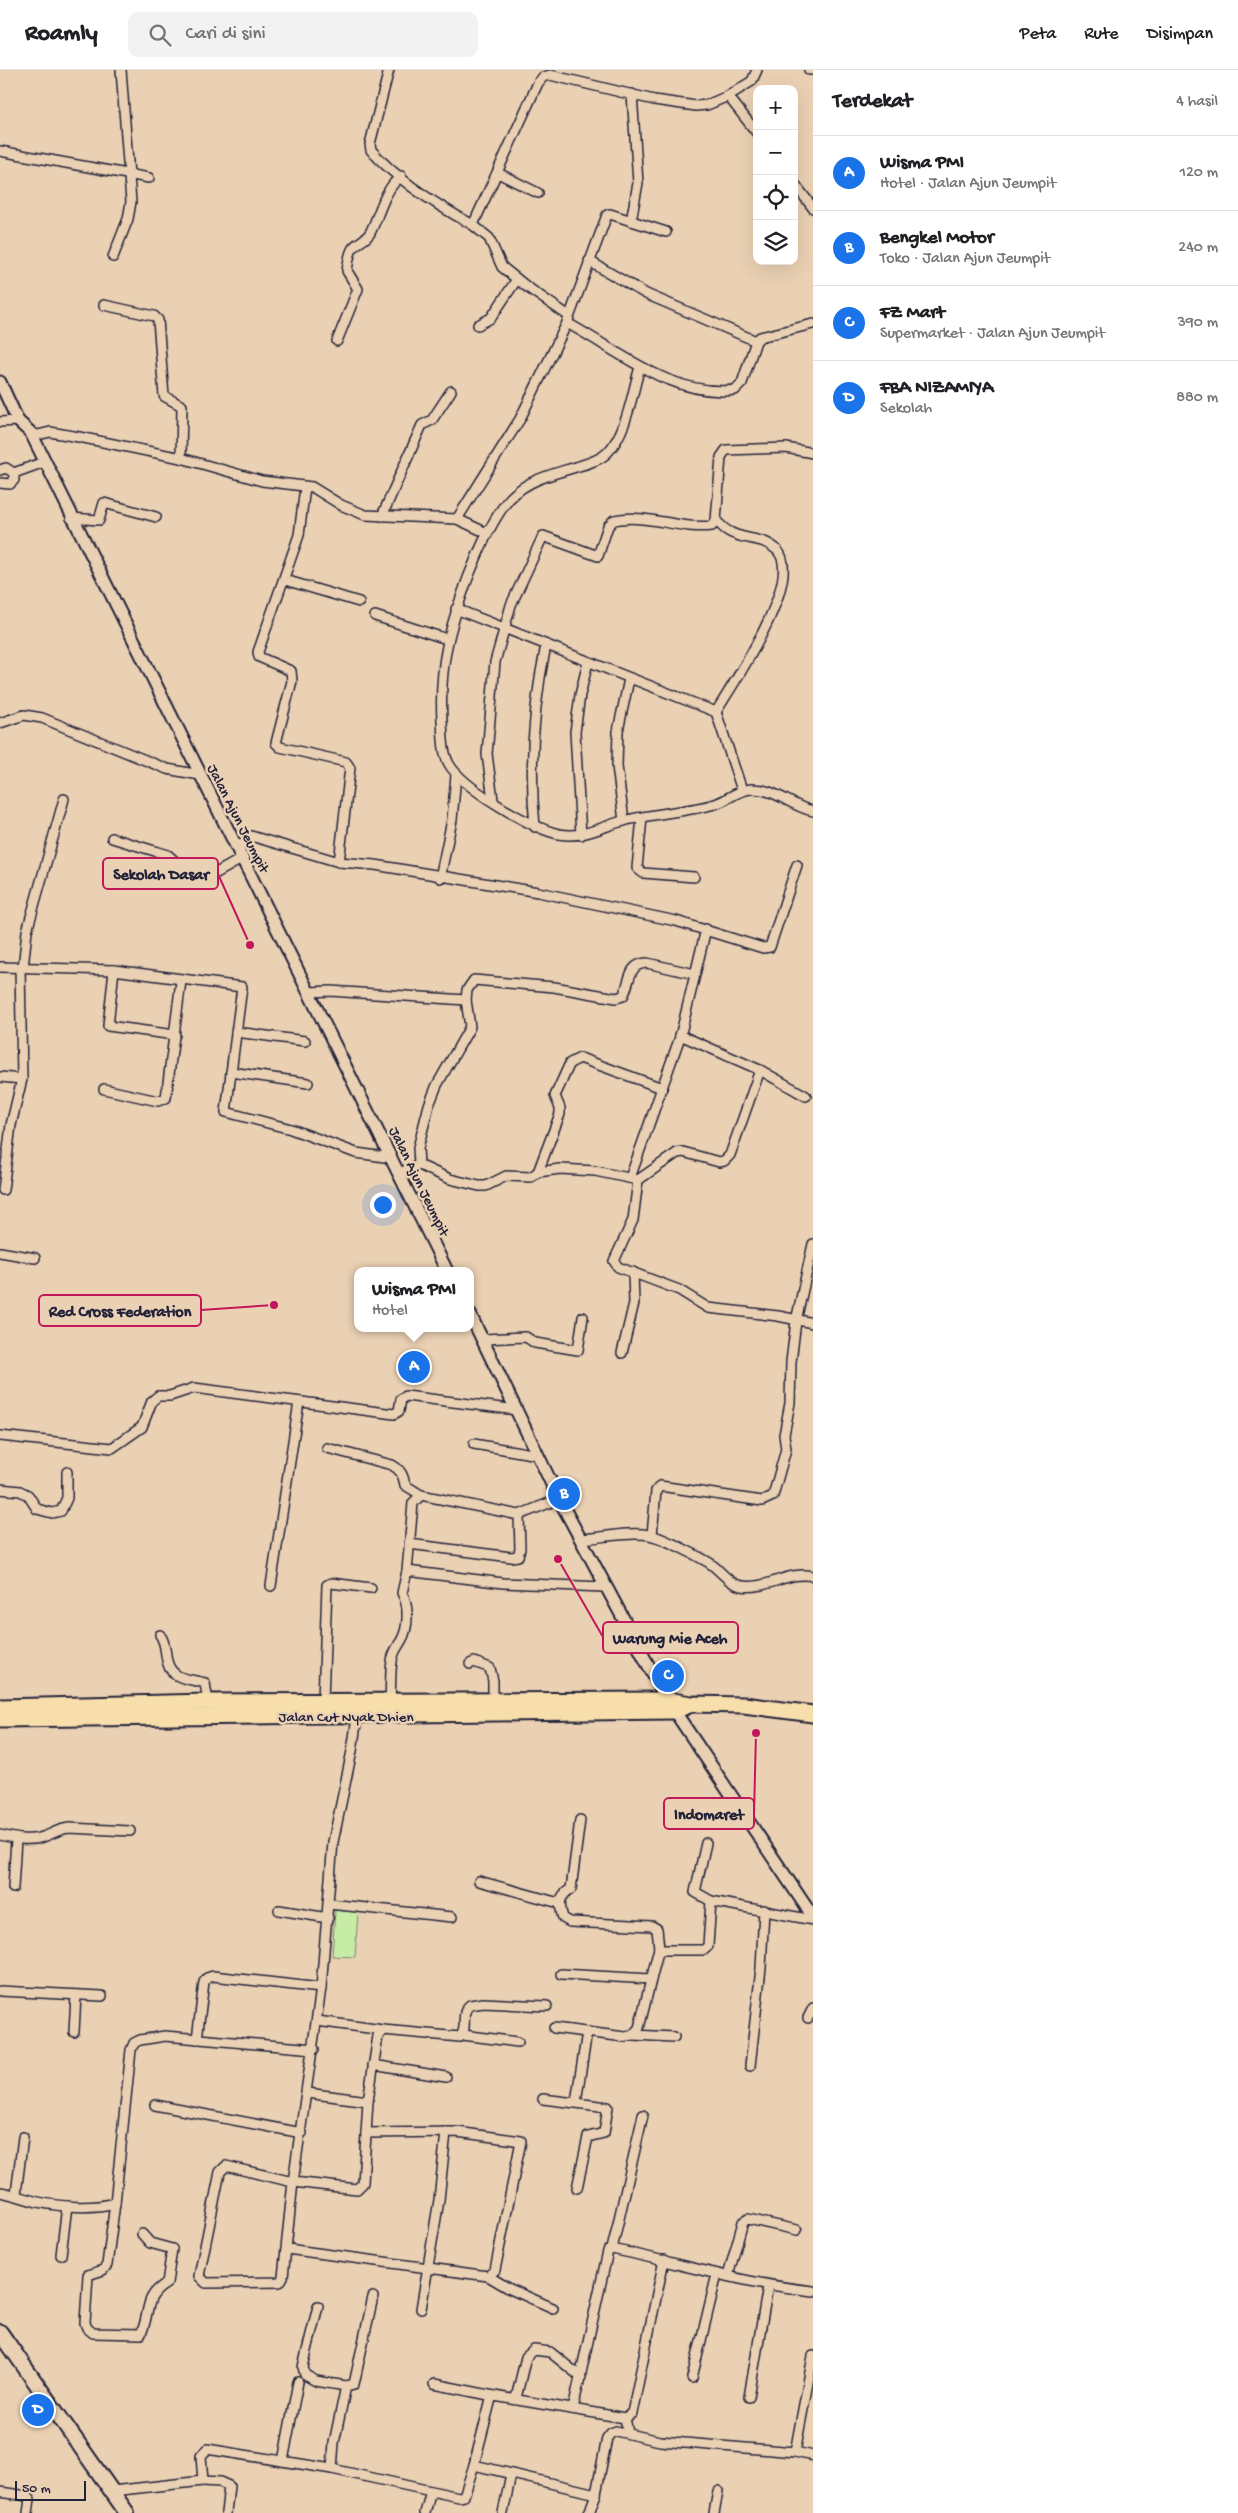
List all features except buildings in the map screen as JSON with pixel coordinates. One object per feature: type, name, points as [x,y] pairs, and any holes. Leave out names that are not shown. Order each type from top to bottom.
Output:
[{"type":"highway","name":"Jalan Cut Nyak Dhien","points":[[0,1707],[322,1701],[358,1708],[390,1700],[670,1706]]},
{"type":"highway","name":"Jalan Cut Nyak Dhien","points":[[0,1719],[358,1708],[670,1706],[691,1704],[744,1704],[813,1714]]},
{"type":"main road","points":[[0,2332],[127,2513]]},
{"type":"street","points":[[113,257],[130,212],[121,70]]},
{"type":"street","points":[[389,70],[370,144],[371,150],[376,156],[450,213],[473,225],[489,238],[499,264],[517,279],[568,319],[640,367],[660,377],[694,389],[735,390],[742,383],[756,341],[764,335],[813,324]]},
{"type":"street","points":[[473,225],[523,115],[543,77],[550,75],[632,94],[696,106],[707,105],[728,96],[752,81],[757,70]]},
{"type":"street","points":[[631,221],[638,183],[632,94]]},
{"type":"street","points":[[728,96],[755,130]]},
{"type":"street","points":[[0,151],[149,178]]},
{"type":"street","points":[[498,173],[538,193]]},
{"type":"street","points":[[337,341],[358,289],[346,271],[352,250],[368,237],[394,182],[401,176]]},
{"type":"street","points":[[798,188],[813,208]]},
{"type":"street","points":[[457,519],[520,418],[568,319],[607,215],[666,232]]},
{"type":"street","points":[[589,261],[646,294],[756,341]]},
{"type":"street","points":[[478,325],[491,318],[517,279]]},
{"type":"street","points":[[104,305],[154,316],[158,320],[164,396],[182,406],[181,458]]},
{"type":"street","points":[[640,367],[624,423],[615,443],[607,453],[595,461],[522,486],[504,505],[487,533],[456,609],[447,639],[441,698],[444,748],[448,762],[456,776],[534,827],[560,834],[580,836],[624,821],[711,805],[742,790],[765,790],[813,811]]},
{"type":"street","name":"Jalan Ajun Jeumpit","points":[[0,382],[18,420],[34,434],[44,462],[71,518],[237,846],[446,1267]]},
{"type":"street","points":[[382,516],[422,425],[432,420],[451,391]]},
{"type":"street","points":[[0,422],[18,420]]},
{"type":"street","points":[[34,434],[50,432],[181,458],[262,481],[312,487],[354,512],[365,515],[457,519],[487,533]]},
{"type":"street","points":[[493,800],[487,754],[495,662],[511,605],[543,536],[598,556],[608,526],[614,520],[660,520],[703,527],[712,526],[716,521],[721,457],[726,450],[786,448],[813,453]]},
{"type":"street","points":[[14,473],[44,462]]},
{"type":"street","points":[[0,470],[6,468],[14,473]]},
{"type":"street","points":[[0,483],[10,484],[14,480],[14,473]]},
{"type":"street","points":[[305,486],[299,535],[284,580],[276,595],[258,652],[259,657],[291,671],[292,681],[276,743],[280,747],[346,762],[350,768],[339,862]]},
{"type":"street","points":[[71,518],[99,520],[104,503],[156,517]]},
{"type":"street","points":[[716,521],[728,532],[766,541],[779,551],[785,564],[781,586],[769,621],[716,712],[742,790]]},
{"type":"street","points":[[284,580],[359,602]]},
{"type":"street","points":[[456,609],[716,712]]},
{"type":"street","points":[[375,616],[447,639]]},
{"type":"street","points":[[534,827],[531,790],[532,727],[537,686],[546,645]]},
{"type":"street","points":[[580,836],[575,732],[580,696],[588,662]]},
{"type":"street","points":[[624,821],[617,766],[618,731],[629,678]]},
{"type":"street","points":[[0,723],[24,715],[42,718],[168,769],[200,775]]},
{"type":"street","points":[[440,878],[452,820],[456,776]]},
{"type":"street","points":[[3,1190],[11,1125],[14,1120],[22,1079],[21,967],[27,931],[64,799]]},
{"type":"street","points":[[642,818],[637,868],[643,873],[694,877]]},
{"type":"street","points":[[237,846],[245,843],[251,836],[339,862],[375,865],[440,878],[538,892],[706,928],[763,948],[770,947],[797,865]]},
{"type":"street","points":[[112,838],[168,855],[177,863],[211,876],[243,858]]},
{"type":"street","points":[[706,928],[680,1036],[634,1179],[633,1220],[614,1261],[618,1267],[679,1290],[708,1308],[778,1316],[813,1323]]},
{"type":"street","points":[[419,1165],[418,1148],[429,1104],[437,1085],[470,1027],[466,1000],[467,990],[474,980],[554,987],[616,998],[623,996],[632,968],[639,963],[647,963],[695,974]]},
{"type":"street","points":[[0,966],[114,970],[181,981],[242,987],[226,1110],[291,1129],[356,1153],[392,1158]]},
{"type":"street","points":[[114,970],[108,1026],[175,1035]]},
{"type":"street","points":[[104,1088],[158,1101],[163,1100],[168,1092],[181,981]]},
{"type":"street","points":[[310,992],[330,991],[466,1000]]},
{"type":"street","points":[[236,1032],[305,1041]]},
{"type":"street","points":[[680,1036],[760,1070],[806,1096]]},
{"type":"street","points":[[538,1172],[560,1114],[560,1108],[555,1096],[570,1062],[580,1058],[662,1088]]},
{"type":"street","points":[[400,1173],[419,1165],[450,1179],[478,1186],[486,1186],[506,1176],[531,1177],[538,1172],[560,1169],[595,1171],[634,1179],[677,1153],[683,1152],[719,1162],[724,1161],[730,1155],[760,1070]]},
{"type":"street","points":[[231,1072],[308,1083]]},
{"type":"street","points":[[0,1077],[22,1079]]},
{"type":"street","points":[[652,1535],[656,1490],[660,1486],[762,1501],[773,1496],[786,1448],[784,1435],[790,1403],[791,1362],[796,1321],[813,1244]]},
{"type":"street","points":[[0,1252],[35,1258]]},
{"type":"street","points":[[622,1353],[634,1303],[633,1272]]},
{"type":"street","points":[[483,1340],[526,1337],[535,1343],[578,1350],[584,1317]]},
{"type":"street","points":[[474,1322],[580,1539],[670,1706],[813,1918]]},
{"type":"street","points":[[0,1436],[112,1448],[142,1427],[152,1401],[158,1396],[170,1396],[194,1388],[394,1414],[398,1411],[401,1399],[406,1396],[518,1410]]},
{"type":"street","points":[[271,1586],[299,1402]]},
{"type":"street","points":[[474,1444],[538,1455]]},
{"type":"street","points":[[327,1448],[392,1465],[399,1469],[405,1485],[421,1495],[519,1515],[560,1498]]},
{"type":"street","points":[[0,1489],[20,1490],[28,1495],[37,1509],[52,1513],[61,1511],[67,1498],[68,1472]]},
{"type":"street","points":[[390,1700],[392,1662],[395,1649],[402,1640],[408,1611],[407,1602],[402,1592],[407,1571],[413,1503],[421,1495]]},
{"type":"street","points":[[409,1544],[511,1557],[518,1556],[520,1549],[519,1515]]},
{"type":"street","points":[[580,1539],[652,1535],[709,1562],[721,1570],[727,1578],[742,1586],[781,1581],[796,1574],[813,1576]]},
{"type":"street","points":[[407,1571],[503,1583],[604,1586]]},
{"type":"street","points":[[322,1701],[326,1585],[330,1583],[371,1588]]},
{"type":"street","points":[[160,1635],[164,1640],[166,1662],[170,1669],[175,1675],[205,1683],[208,1702]]},
{"type":"street","points":[[470,1664],[474,1662],[490,1668],[493,1701]]},
{"type":"street","points":[[358,1708],[333,1842],[328,1918],[314,2049],[294,2182],[283,2277],[280,2282],[206,2283],[200,2276],[220,2172],[226,2166],[294,2182],[357,2189],[363,2183],[368,2102],[378,2036],[383,2030]]},
{"type":"street","points":[[580,1820],[571,1889],[563,1893],[559,1903],[563,1918],[570,1922],[652,1926],[657,1929],[658,1948],[651,1979],[639,2028],[633,2035]]},
{"type":"street","points":[[0,1835],[16,1839],[39,1838],[61,1829],[69,1828],[130,1831]]},
{"type":"street","points":[[13,1888],[16,1839]]},
{"type":"street","points":[[706,1843],[695,1892],[711,1901],[813,1918]]},
{"type":"street","points":[[480,1881],[559,1903]]},
{"type":"street","points":[[658,1948],[662,1950],[704,1950],[708,1946],[711,1901]]},
{"type":"street","points":[[329,1904],[452,1917]]},
{"type":"street","points":[[279,1910],[328,1918]]},
{"type":"street","points":[[750,2066],[761,1968],[764,1910]]},
{"type":"street","points":[[562,1974],[651,1979]]},
{"type":"street","points":[[197,2039],[204,1982],[207,1978],[213,1976],[321,1988]]},
{"type":"street","points":[[0,1991],[102,1996]]},
{"type":"street","points":[[74,2032],[76,1996]]},
{"type":"street","points":[[463,2035],[464,2013],[470,2005],[483,2003],[548,2006]]},
{"type":"street","points":[[808,2018],[813,2008]]},
{"type":"street","points":[[317,2020],[383,2030],[460,2037],[463,2035],[518,2042]]},
{"type":"street","points":[[554,2028],[625,2037],[633,2035],[674,2037]]},
{"type":"street","points":[[576,2102],[587,2032]]},
{"type":"street","points":[[142,2234],[150,2243],[172,2249],[167,2283],[156,2289],[151,2297],[141,2334],[94,2333],[87,2328],[85,2323],[88,2275],[107,2266],[131,2050],[134,2043],[140,2040],[165,2036],[314,2049]]},
{"type":"street","points":[[373,2065],[446,2076]]},
{"type":"street","points":[[307,2092],[368,2102]]},
{"type":"street","points":[[543,2099],[608,2107],[604,2133],[588,2137],[577,2188]]},
{"type":"street","points":[[155,2105],[302,2133]]},
{"type":"street","points":[[573,2409],[605,2254],[612,2249],[643,2115]]},
{"type":"street","points":[[366,2133],[446,2132],[517,2139],[522,2145],[495,2270],[488,2276]]},
{"type":"street","points":[[421,2309],[439,2200],[446,2132]]},
{"type":"street","points":[[16,2194],[23,2137]]},
{"type":"street","points":[[0,2192],[16,2194],[38,2202],[66,2206],[105,2206],[115,2203]]},
{"type":"street","points":[[61,2255],[66,2206]]},
{"type":"street","points":[[728,2276],[743,2222],[748,2220],[797,2230]]},
{"type":"street","points":[[612,2249],[768,2286],[813,2292]]},
{"type":"street","points":[[287,2250],[488,2276],[510,2289],[553,2308]]},
{"type":"street","points":[[434,2384],[625,2418],[632,2413],[664,2260]]},
{"type":"street","points":[[692,2378],[718,2274]]},
{"type":"street","points":[[749,2397],[768,2286]]},
{"type":"street","points":[[318,2306],[303,2367],[305,2375],[316,2381],[346,2386],[354,2384],[373,2297]]},
{"type":"street","points":[[516,2398],[526,2357],[534,2350],[550,2352],[581,2377]]},
{"type":"street","points":[[795,2452],[813,2356]]},
{"type":"street","points":[[283,2461],[298,2382]]},
{"type":"street","points":[[332,2469],[334,2443],[346,2386]]},
{"type":"street","points":[[204,2481],[201,2456],[207,2449],[332,2469],[460,2497],[464,2496],[489,2406],[494,2396]]},
{"type":"street","points":[[625,2418],[628,2433]]},
{"type":"street","points":[[589,2513],[596,2494],[607,2438],[616,2431],[660,2441],[795,2452],[813,2456]]},
{"type":"street","points":[[474,2465],[596,2494]]},
{"type":"street","points":[[503,2513],[511,2474]]},
{"type":"street","points":[[112,2491],[204,2481],[220,2482],[229,2486],[226,2513]]},
{"type":"street","points":[[425,2513],[431,2491]]},
{"type":"street","points":[[714,2513],[718,2491]]},
{"type":"street","points":[[0,2492],[28,2496],[30,2499],[28,2513]]},
{"type":"green space","points":[[335,1910],[358,1912],[355,1957],[332,1956]]},
{"type":"place","name":"Sekolah Dasar","points":[[250,945]]},
{"type":"place","name":"Red Cross Federation","points":[[274,1305]]},
{"type":"place","name":"Wisma PMI","points":[[414,1367]]},
{"type":"place","name":"Bengkel Motor","points":[[564,1494]]},
{"type":"place","name":"Warung Mie Aceh","points":[[558,1559]]},
{"type":"place","name":"FZ Mart","points":[[668,1676]]},
{"type":"place","name":"Indomaret","points":[[756,1733]]},
{"type":"place","name":"FBA NIZAMIYA","points":[[38,2410]]}]
